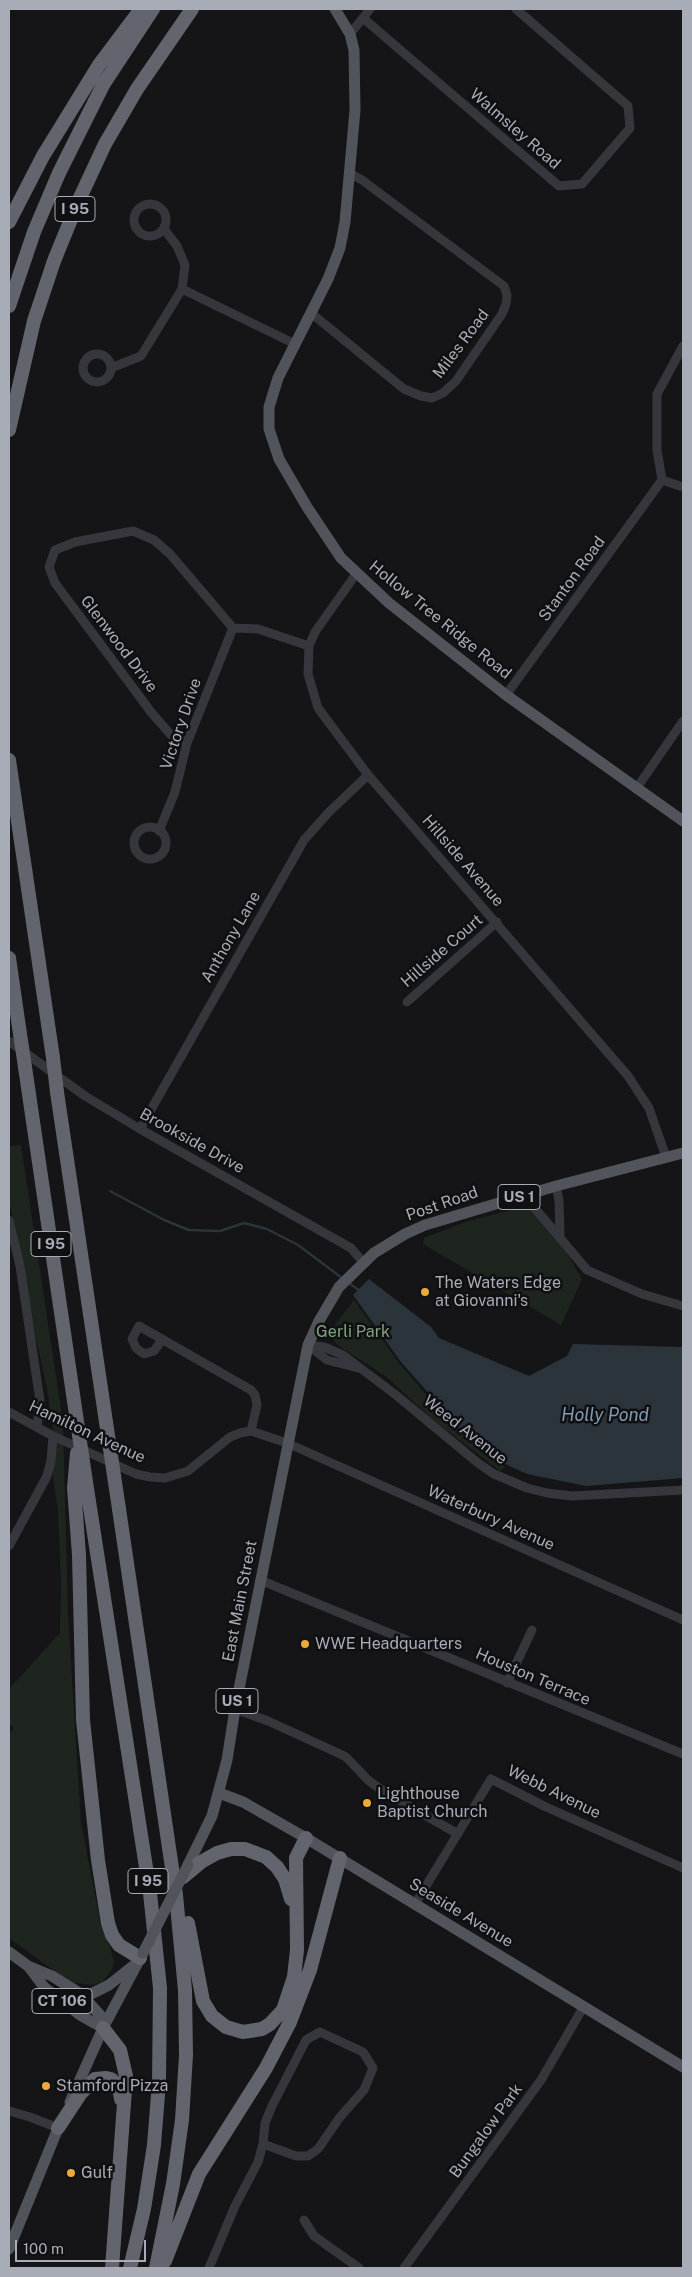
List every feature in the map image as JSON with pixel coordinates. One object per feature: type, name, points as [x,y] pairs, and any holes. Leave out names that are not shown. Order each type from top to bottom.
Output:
[{"type":"highway","points":[[9,222],[43,156],[94,74],[141,9]]},
{"type":"highway","name":"I 95","points":[[9,306],[34,232],[73,144],[103,85],[153,9]]},
{"type":"highway","name":"I 95","points":[[9,430],[36,314],[54,261],[78,202],[125,109],[154,62],[192,9]]},
{"type":"highway","name":"I 95","points":[[9,760],[180,1926],[186,2023],[184,2087],[179,2144],[169,2208],[156,2268]]},
{"type":"highway","name":"I 95","points":[[9,958],[14,1037],[25,1067],[88,1495],[150,1893],[160,1988],[160,2067],[154,2146],[144,2209],[130,2268]]},
{"type":"highway","points":[[79,1435],[74,1488],[79,1548],[83,1720],[99,1869],[108,1923],[112,1934],[119,1945],[140,1958]]},
{"type":"highway","points":[[155,1750],[201,1992],[207,2009],[219,2023],[235,2030],[251,2031],[262,2029],[278,2018],[288,2001],[294,1977],[297,1935],[296,1858],[306,1838]]},
{"type":"highway","points":[[186,1871],[224,1851],[245,1849],[259,1853],[272,1861],[285,1879],[297,1935]]},
{"type":"highway","points":[[162,2268],[198,2174],[266,2068],[294,2014],[310,1970],[340,1858]]},
{"type":"highway","points":[[103,2028],[120,2050],[125,2067],[112,2268]]},
{"type":"highway","points":[[58,2128],[90,2082],[100,2078],[111,2079],[116,2083],[120,2092],[120,2152]]},
{"type":"main road","name":"Hollow Tree Ridge Road","points":[[335,9],[350,34],[354,50],[355,70],[354,110],[345,222],[340,248],[312,313],[278,378],[270,405],[269,429],[279,459],[307,507],[341,558],[356,574],[430,637],[506,695],[683,821]]},
{"type":"main road","name":"Post Road","points":[[360,1264],[392,1242],[425,1225],[556,1186],[683,1153]]},
{"type":"main road","name":"East Main Street","points":[[9,2249],[58,2128],[103,2028],[186,1871],[212,1816],[227,1760],[260,1580],[308,1345],[339,1287],[360,1264]]},
{"type":"main road","name":"Seaside Avenue","points":[[219,1793],[242,1802],[340,1858],[683,2067]]},
{"type":"main road","name":"CT 106","points":[[9,1952],[28,1966],[52,1976],[84,1997],[100,2015],[103,2028]]},
{"type":"main road","points":[[84,1997],[109,1985],[140,1958]]},
{"type":"main road","name":"CT 106","points":[[28,1966],[44,1987],[80,2015],[103,2028]]},
{"type":"main road","points":[[44,1987],[52,1976]]},
{"type":"street","points":[[350,34],[370,9]]},
{"type":"street","name":"Walmsley Road","points":[[363,18],[559,186],[582,184],[630,128],[628,106],[516,9]]},
{"type":"street","name":"Miles Road","points":[[312,313],[404,389],[432,398],[443,393],[456,381],[502,314],[506,304],[507,295],[504,286],[362,180],[349,174]]},
{"type":"street","points":[[111,368],[141,356],[182,289],[185,265],[177,246],[164,229]]},
{"type":"street","points":[[182,289],[295,344]]},
{"type":"street","points":[[683,346],[657,394],[657,450],[662,480],[683,487]]},
{"type":"street","name":"Stanton Road","points":[[506,695],[662,480]]},
{"type":"street","name":"Glenwood Drive","points":[[188,742],[171,735],[151,712],[55,583],[49,567],[54,550],[75,542],[133,531],[154,540],[170,554],[232,628]]},
{"type":"street","name":"Hillside Avenue","points":[[356,574],[315,632],[309,646],[308,674],[318,708],[368,774],[628,1076],[652,1116],[666,1157]]},
{"type":"street","points":[[232,628],[258,629],[309,646]]},
{"type":"street","name":"Victory Drive","points":[[159,831],[175,792],[188,742],[232,628]]},
{"type":"street","points":[[636,789],[683,720]]},
{"type":"street","name":"Anthony Lane","points":[[140,1129],[304,840],[329,812],[368,774]]},
{"type":"street","name":"Hillside Court","points":[[407,1002],[497,922]]},
{"type":"street","name":"Brookside Drive","points":[[14,1037],[85,1096],[351,1248],[360,1264]]},
{"type":"street","points":[[556,1186],[559,1200],[560,1236]]},
{"type":"street","points":[[527,1195],[533,1206],[560,1236],[581,1264],[593,1274],[642,1294],[683,1306]]},
{"type":"street","points":[[9,1220],[20,1266],[40,1401],[37,1427]]},
{"type":"street","points":[[9,1262],[20,1266]]},
{"type":"street","points":[[162,1340],[253,1392],[257,1405],[251,1431],[287,1443]]},
{"type":"street","name":"Weed Avenue","points":[[308,1345],[324,1347],[343,1355],[396,1395],[478,1463],[494,1474],[526,1488],[572,1496],[683,1490]]},
{"type":"street","name":"Hamilton Avenue","points":[[9,1412],[52,1436],[136,1474],[165,1478],[188,1471],[230,1437],[251,1431]]},
{"type":"street","points":[[9,1546],[47,1476],[51,1461],[52,1436]]},
{"type":"street","name":"Waterbury Avenue","points":[[287,1443],[683,1620]]},
{"type":"street","name":"Houston Terrace","points":[[260,1580],[683,1754]]},
{"type":"street","points":[[508,1683],[532,1630]]},
{"type":"street","points":[[235,1709],[268,1721],[346,1757],[368,1780],[383,1791],[458,1834]]},
{"type":"street","name":"Webb Avenue","points":[[415,1904],[491,1779],[546,1807],[683,1868]]},
{"type":"street","name":"Bungalow Park","points":[[404,2268],[541,2080],[584,2006]]},
{"type":"street","points":[[209,2268],[235,2206],[258,2162],[268,2113],[306,2040],[320,2032],[363,2052],[372,2068],[368,2083],[353,2104],[340,2117],[318,2149],[302,2157],[263,2144]]},
{"type":"street","points":[[9,2111],[30,2116],[58,2128]]},
{"type":"street","points":[[304,2220],[314,2236],[359,2268]]},
{"type":"green space","points":[[21,1145],[63,1422],[68,1614],[81,1823],[101,1926],[110,1946],[114,1962],[112,1969],[102,1982],[91,1985],[75,1983],[64,1978],[9,1938],[9,1734],[14,1728],[9,1723],[9,1689],[60,1633],[61,1583],[58,1511],[53,1476],[53,1429],[47,1388],[22,1276],[17,1235],[9,1201],[9,1146]]},
{"type":"green space","points":[[524,1207],[533,1210],[555,1233],[582,1279],[561,1325],[423,1244],[424,1238],[468,1221]]},
{"type":"green space","name":"Gerli Park","points":[[354,1300],[399,1363],[442,1413],[469,1441],[505,1467],[500,1471],[432,1419],[388,1378],[336,1344],[332,1336],[333,1327]]},
{"type":"water","name":"Holly Pond","points":[[369,1279],[431,1327],[439,1338],[529,1376],[567,1356],[573,1344],[683,1347],[683,1478],[586,1486],[527,1474],[501,1462],[469,1439],[401,1362],[353,1295]]},
{"type":"waterway","points":[[110,1191],[164,1220],[189,1230],[220,1231],[244,1223],[267,1229],[298,1245],[342,1278]]},
{"type":"waterway","points":[[349,1283],[360,1291]]},
{"type":"place","name":"The Waters Edge at Giovanni's","points":[[425,1292]]},
{"type":"place","name":"WWE Headquarters","points":[[305,1644]]},
{"type":"place","name":"Lighthouse Baptist Church","points":[[367,1803]]},
{"type":"place","name":"Stamford Pizza","points":[[46,2086]]},
{"type":"place","name":"Gulf","points":[[71,2173]]}]
